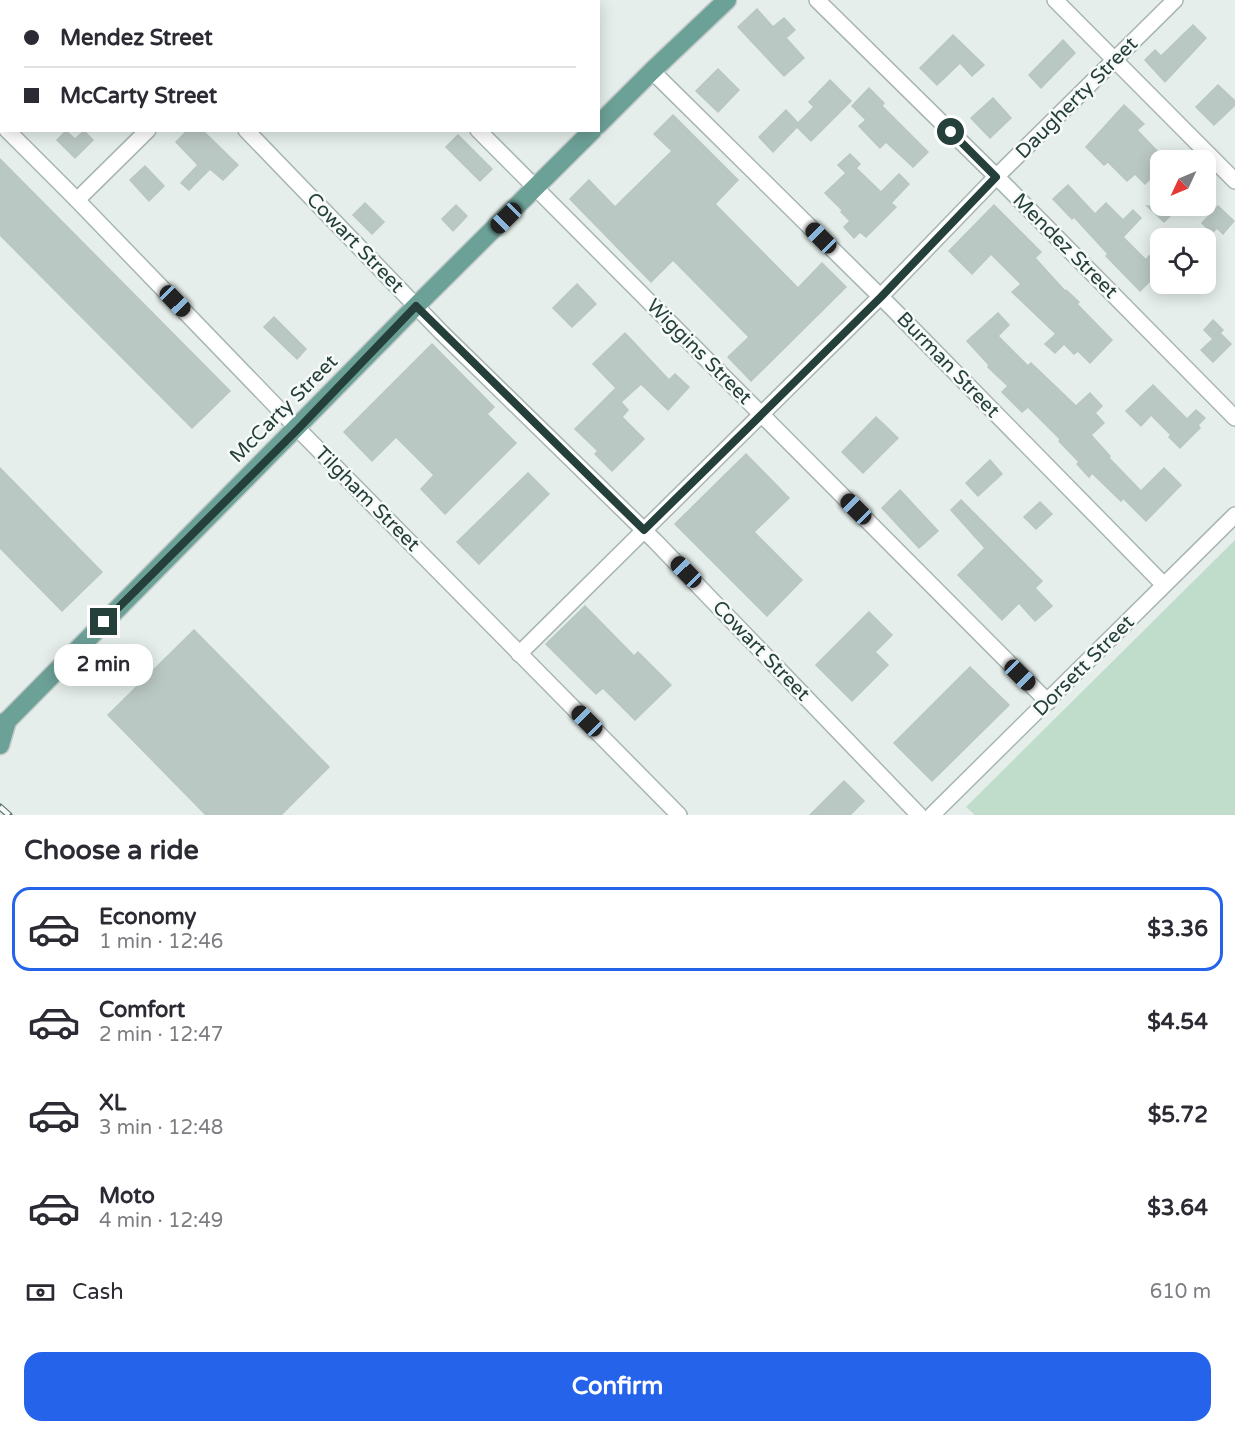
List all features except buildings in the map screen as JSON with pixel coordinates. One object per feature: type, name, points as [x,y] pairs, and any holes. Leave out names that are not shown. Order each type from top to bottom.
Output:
[{"type":"main road","points":[[600,123],[727,0]]},
{"type":"main road","name":"McCarty Street","points":[[0,745],[4,722],[591,132]]},
{"type":"street","name":"Mendez Street","points":[[817,0],[1235,418]]},
{"type":"street","points":[[1055,0],[1235,181]]},
{"type":"street","name":"Daugherty Street","points":[[519,654],[881,297],[996,177],[1175,0]]},
{"type":"street","name":"Burman Street","points":[[652,71],[881,297],[1164,585]]},
{"type":"street","name":"Tilgham Street","points":[[9,132],[519,654],[680,815]]},
{"type":"street","points":[[77,200],[146,132]]},
{"type":"street","name":"Cowart Street","points":[[248,132],[416,306],[644,530],[919,815]]},
{"type":"street","name":"Wiggins Street","points":[[480,132],[1048,702]]},
{"type":"street","name":"Dorsett Street","points":[[932,815],[1235,515]]},
{"type":"green space","points":[[1235,540],[1235,815],[975,815],[966,807]]},
{"type":"railway","points":[[0,807],[9,815]]},
{"type":"route","points":[[104,622],[298,429],[416,306],[644,530],[881,297],[996,177],[951,132]]}]
